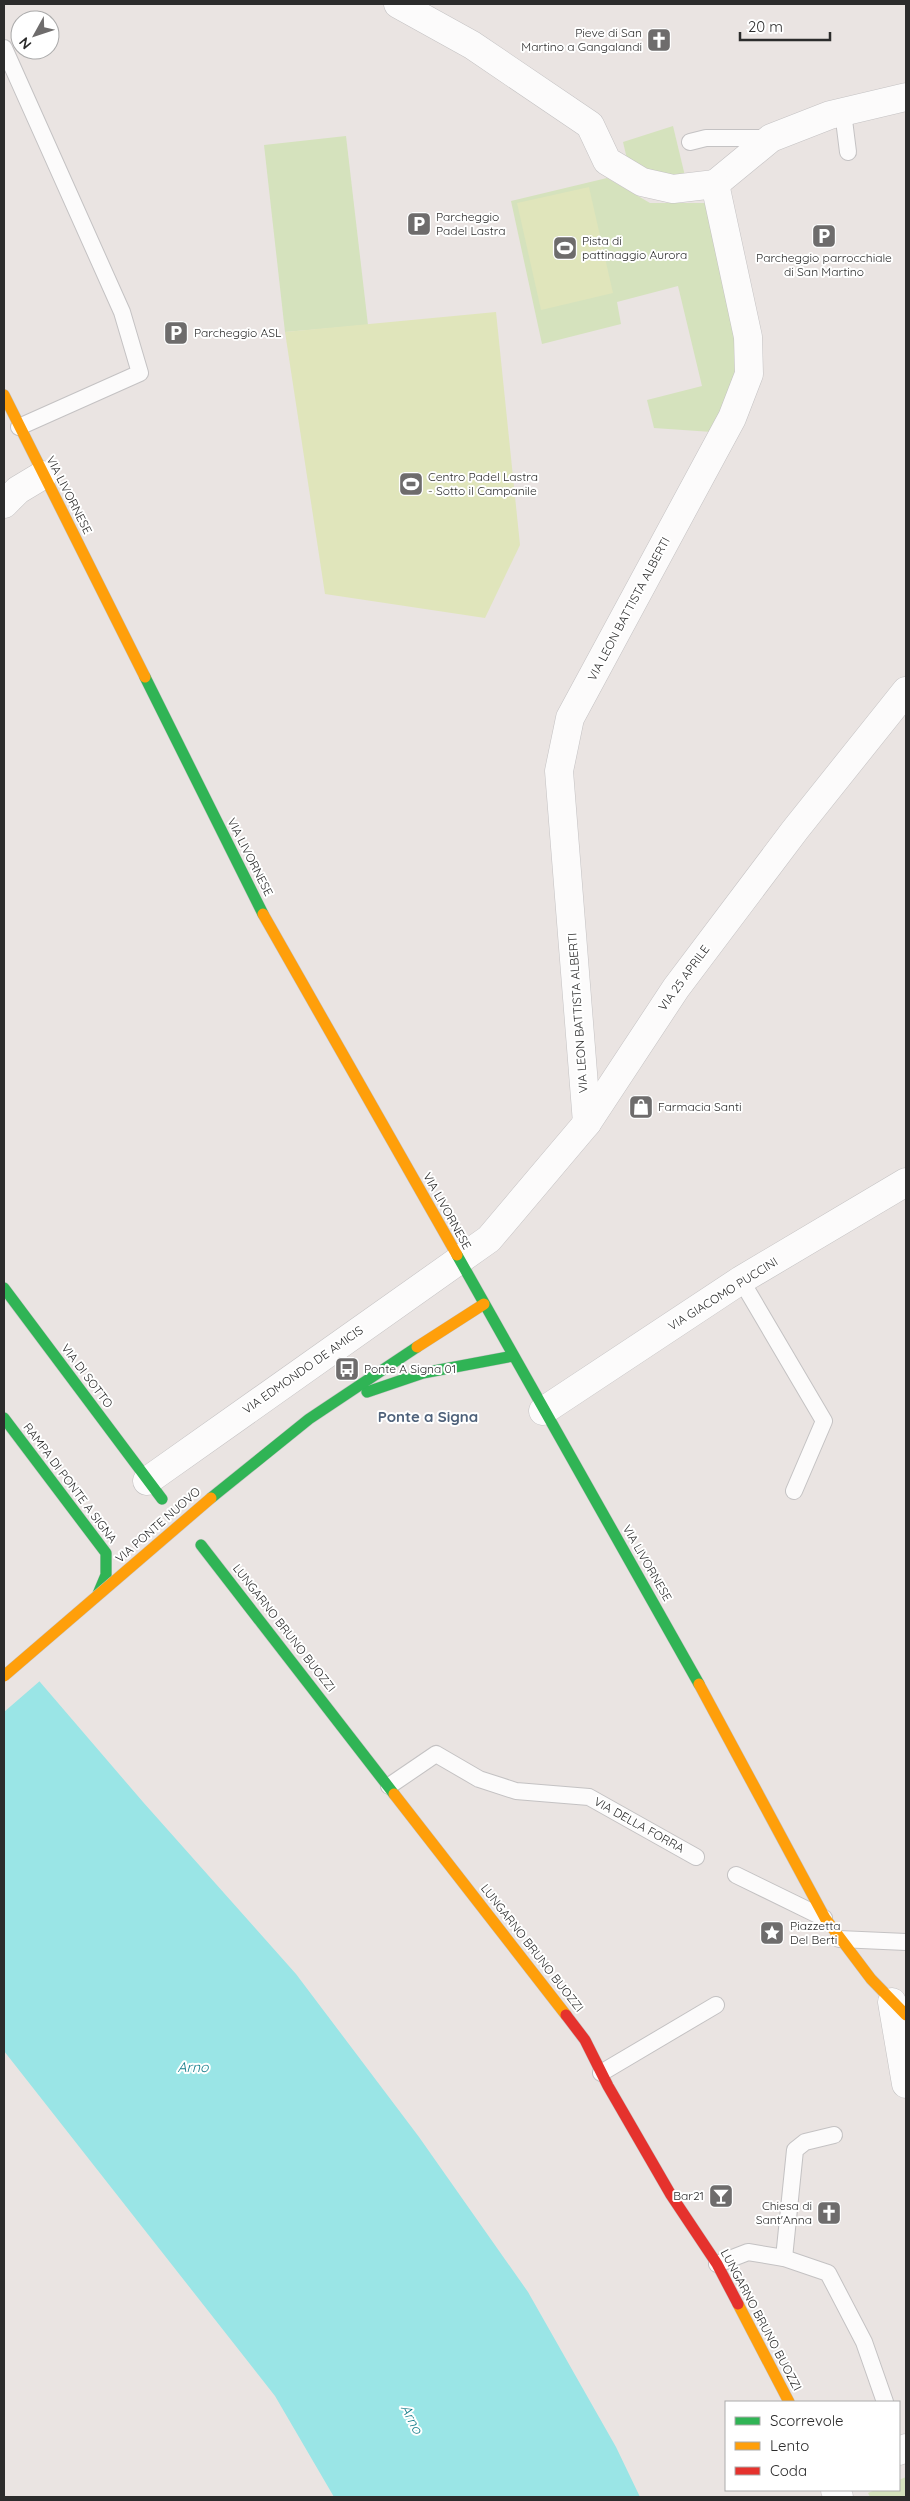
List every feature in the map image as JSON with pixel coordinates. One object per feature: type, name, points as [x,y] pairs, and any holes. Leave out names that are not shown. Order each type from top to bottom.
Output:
[{"type":"main road","name":"VIA LIVORNESE","points":[[4,395],[268,923],[543,1411],[682,1652],[824,1918],[839,1939],[899,2009]]},
{"type":"main road","name":"VIA DI SOTTO","points":[[4,1288],[155,1490]]},
{"type":"main road","name":"VIA PONTE NUOVO","points":[[4,1676],[242,1470],[335,1402],[484,1304]]},
{"type":"main road","name":"VIA PONTE NUOVO","points":[[335,1402],[423,1374],[513,1356]]},
{"type":"main road","name":"RAMPA DI PONTE A SIGNA","points":[[4,1418],[106,1553],[109,1566],[108,1576],[98,1594]]},
{"type":"main road","name":"LUNGARNO BRUNO BUOZZI","points":[[201,1545],[585,2040],[601,2073],[671,2195],[717,2264],[788,2401]]},
{"type":"street","points":[[398,4],[472,45],[590,125],[607,161],[642,182],[673,189],[714,184],[771,138],[843,112],[906,97]]},
{"type":"street","name":"VIA LEON BATTISTA ALBERTI","points":[[586,1123],[559,772],[570,718],[732,418],[749,374],[748,338],[714,184]]},
{"type":"street","points":[[4,504],[18,490],[43,475]]},
{"type":"street","name":"VIA 25 APRILE","points":[[459,1260],[489,1240],[586,1123],[676,988],[795,830],[906,691]]},
{"type":"street","name":"VIA GIACOMO PUCCINI","points":[[543,1411],[741,1280],[906,1182]]},
{"type":"street","name":"VIA EDMONDO DE AMICIS","points":[[155,1490],[459,1260]]},
{"type":"street","points":[[899,2009],[906,2084]]},
{"type":"lane","points":[[4,48],[122,312],[140,373],[19,427]]},
{"type":"lane","points":[[843,112],[848,152]]},
{"type":"lane","points":[[690,142],[706,138],[771,138]]},
{"type":"lane","points":[[741,1280],[824,1421],[794,1491]]},
{"type":"lane","name":"VIA DELLA FORRA","points":[[389,1786],[436,1754],[479,1779],[516,1791],[558,1796],[589,1797],[696,1857]]},
{"type":"lane","points":[[736,1876],[824,1918]]},
{"type":"lane","points":[[839,1939],[906,1942]]},
{"type":"lane","points":[[601,2073],[716,2005]]},
{"type":"lane","points":[[784,2258],[795,2150],[805,2142],[834,2135]]},
{"type":"lane","points":[[717,2264],[748,2252],[784,2258],[828,2273],[864,2342],[885,2401]]},
{"type":"green space","points":[[673,126],[685,176],[657,178],[627,159],[623,142]]},
{"type":"green space","points":[[346,136],[368,325],[285,332],[264,145]]},
{"type":"green space","points":[[607,178],[650,203],[705,203],[738,350],[739,377],[712,432],[654,428],[647,400],[702,386],[678,286],[617,302],[621,324],[542,344],[511,201]]},
{"type":"green space","name":"Pista di pattinaggio Aurora","points":[[589,187],[613,293],[541,310],[517,203]]},
{"type":"green space","name":"Centro Padel Lastra - Sotto il Campanile","points":[[496,312],[520,545],[485,618],[325,594],[285,332]]},
{"type":"green space","points":[[906,2477],[906,2497],[870,2497],[868,2493],[873,2491],[900,2491],[900,2480]]},
{"type":"water","name":"Arno","points":[[4,1640],[143,1802],[296,1974],[419,2137],[528,2292],[616,2447],[640,2497],[334,2497],[275,2396],[4,2051]]},
{"type":"pier","points":[[4,1638],[41,1680],[4,1712]]},
{"type":"traffic: fast","points":[[145,677],[263,914]]},
{"type":"traffic: fast","points":[[457,1255],[699,1684]]},
{"type":"traffic: fast","points":[[4,1288],[162,1499]]},
{"type":"traffic: fast","points":[[211,1498],[309,1419],[417,1347]]},
{"type":"traffic: fast","points":[[367,1392],[423,1373],[513,1356]]},
{"type":"traffic: fast","points":[[4,1418],[106,1553],[106,1575],[98,1594]]},
{"type":"traffic: fast","points":[[201,1545],[394,1794]]},
{"type":"traffic: slow","points":[[4,395],[145,677]]},
{"type":"traffic: slow","points":[[263,914],[457,1255]]},
{"type":"traffic: slow","points":[[417,1347],[484,1304]]},
{"type":"traffic: slow","points":[[4,1676],[211,1498]]},
{"type":"traffic: slow","points":[[699,1684],[825,1918],[871,1979],[906,2015]]},
{"type":"traffic: slow","points":[[394,1794],[566,2015]]},
{"type":"traffic: slow","points":[[738,2304],[788,2401]]},
{"type":"traffic: jam","points":[[566,2015],[585,2040],[608,2086],[671,2195],[717,2264],[738,2304]]},
{"type":"place","name":"Pieve di San Martino a Gangalandi","points":[[659,40]]},
{"type":"place","name":"Parcheggio Padel Lastra","points":[[419,224]]},
{"type":"place","name":"Parcheggio parrocchiale di San Martino","points":[[824,236]]},
{"type":"place","name":"Pista di pattinaggio Aurora","points":[[565,248]]},
{"type":"place","name":"Parcheggio ASL","points":[[176,333]]},
{"type":"place","name":"Centro Padel Lastra - Sotto il Campanile","points":[[411,484]]},
{"type":"place","name":"Farmacia Santi","points":[[641,1107]]},
{"type":"place","name":"Ponte A Signa 01","points":[[347,1369]]},
{"type":"place","name":"Piazzetta Del Berti","points":[[772,1933]]},
{"type":"place","name":"Bar21","points":[[721,2196]]},
{"type":"place","name":"Chiesa di Sant'Anna","points":[[829,2213]]},
{"type":"district","name":"Ponte a Signa","points":[[428,1417]]}]
